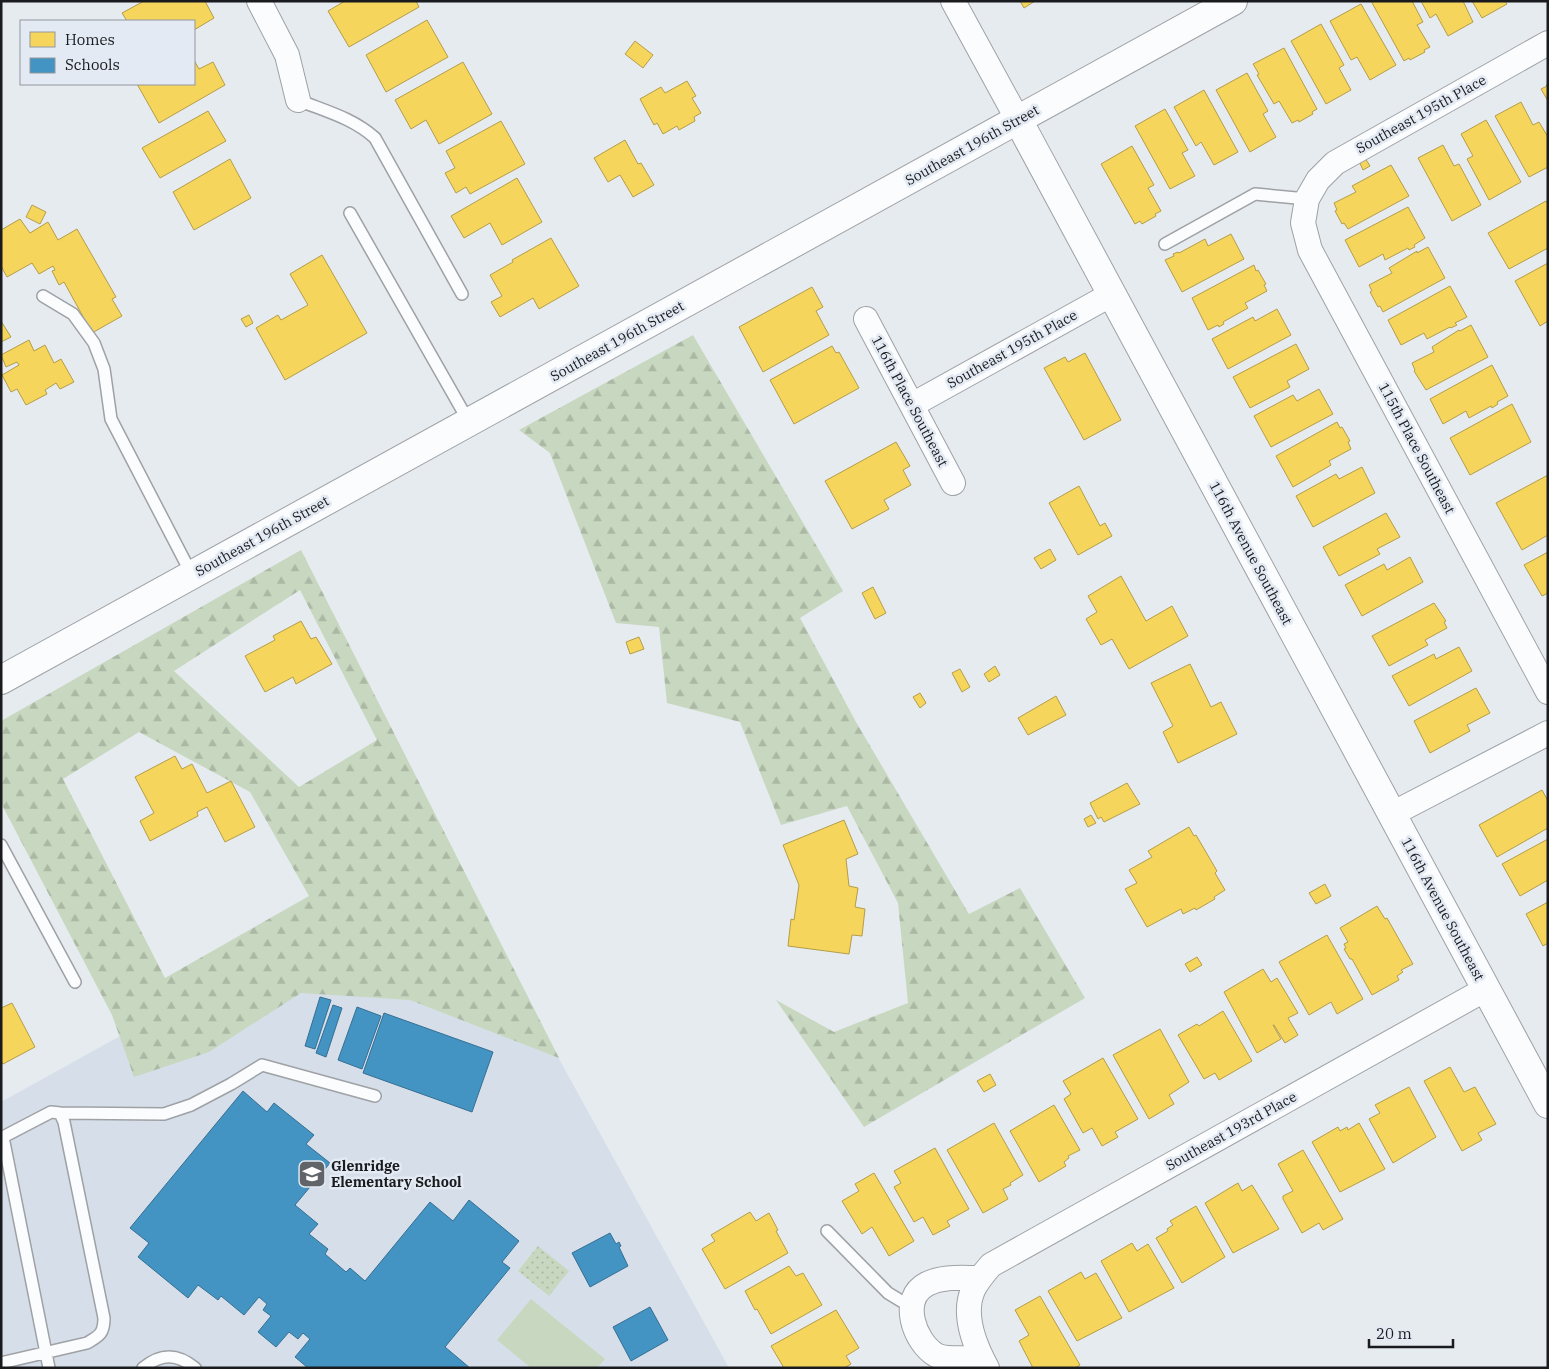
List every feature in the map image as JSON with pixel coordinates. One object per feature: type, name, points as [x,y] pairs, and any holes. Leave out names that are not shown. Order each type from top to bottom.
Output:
[{"type":"street","points":[[259,1],[286,55],[298,100]]},
{"type":"street","name":"116th Avenue Southeast","points":[[953,1],[1548,1104]]},
{"type":"street","name":"Southeast 196th Street","points":[[1,680],[1233,1]]},
{"type":"street","name":"Southeast 195th Place","points":[[1308,199],[1318,180],[1335,163],[1548,43]]},
{"type":"street","name":"115th Place Southeast","points":[[1308,199],[1303,222],[1310,250],[1548,692]]},
{"type":"street","name":"Southeast 195th Place","points":[[912,405],[1112,294]]},
{"type":"street","name":"116th Place Southeast","points":[[866,320],[954,483]]},
{"type":"street","points":[[1392,814],[1548,733]]},
{"type":"street","name":"Southeast 193rd Place","points":[[984,1363],[968,1318],[972,1292],[979,1278],[991,1265],[1486,989]]},
{"type":"street","points":[[979,1278],[940,1278],[925,1285],[918,1290],[912,1307],[912,1320],[917,1334],[936,1355],[984,1363]]},
{"type":"lane","points":[[298,100],[349,120],[364,128],[375,138],[462,294]]},
{"type":"lane","points":[[1166,244],[1255,194],[1308,199]]},
{"type":"lane","points":[[350,213],[469,422]]},
{"type":"lane","points":[[43,296],[73,314],[94,343],[104,369],[112,419],[192,575]]},
{"type":"lane","points":[[1,845],[75,982]]},
{"type":"lane","points":[[49,1368],[2,1138],[51,1112],[164,1114],[191,1105],[262,1065],[374,1096]]},
{"type":"lane","points":[[1,1363],[87,1343],[98,1336],[104,1328],[104,1318],[64,1122],[60,1113]]},
{"type":"lane","points":[[827,1231],[888,1292],[912,1307]]},
{"type":"lane","points":[[143,1368],[152,1360],[176,1357],[186,1360],[195,1368]]},
{"type":"shaded area","name":"Glenridge Elementary School","points":[[447,855],[729,1368],[1,1368],[1,1102]]},
{"type":"green space","points":[[693,335],[843,591],[800,618],[856,722],[969,914],[1020,888],[1085,998],[864,1127],[776,1000],[834,1032],[908,1003],[898,903],[847,806],[781,825],[740,722],[667,703],[659,627],[616,623],[550,453],[519,430]]},
{"type":"green space","points":[[301,550],[559,1058],[410,1000],[301,993],[209,1052],[134,1077],[112,1015],[1,803],[1,721]],"holes":[[[300,590],[377,740],[299,787],[174,671]],[[139,732],[250,792],[309,896],[165,978],[63,779]]]},
{"type":"green space","points":[[538,1246],[569,1271],[549,1296],[518,1271]]},
{"type":"green space","points":[[531,1299],[605,1359],[597,1368],[531,1368],[497,1340]]},
{"type":"building: Homes","points":[[144,1],[205,1],[214,18],[195,29],[195,20],[126,20],[122,13]]},
{"type":"building: Homes","points":[[345,1],[416,1],[419,7],[349,47],[328,11]]},
{"type":"building: Homes","points":[[1020,1],[1035,1],[1024,8]]},
{"type":"building: Homes","points":[[1371,1],[1412,1],[1423,22],[1417,25],[1430,47],[1424,50],[1425,52],[1404,61]]},
{"type":"building: Homes","points":[[1421,1],[1463,1],[1473,22],[1448,36],[1436,14],[1430,18]]},
{"type":"building: Homes","points":[[1472,1],[1505,1],[1507,4],[1482,18]]},
{"type":"building: Homes","points":[[1361,4],[1396,65],[1370,80],[1357,57],[1351,60],[1330,21]]},
{"type":"building: Homes","points":[[427,20],[448,57],[386,92],[366,55]]},
{"type":"building: Homes","points":[[1321,24],[1344,65],[1339,68],[1351,90],[1326,104],[1291,41]]},
{"type":"building: Homes","points":[[635,41],[653,55],[643,68],[625,54]]},
{"type":"building: Homes","points":[[1284,48],[1317,109],[1312,112],[1313,114],[1299,122],[1298,120],[1292,123],[1279,101],[1274,104],[1257,75],[1259,74],[1253,64]]},
{"type":"building: Homes","points":[[195,62],[199,69],[213,62],[225,85],[159,123],[138,85],[195,85]]},
{"type":"building: Homes","points":[[463,62],[492,114],[439,144],[426,120],[411,129],[395,100]]},
{"type":"building: Homes","points":[[1247,73],[1268,111],[1263,114],[1276,137],[1250,152],[1216,90]]},
{"type":"building: Homes","points":[[687,81],[696,96],[692,98],[701,113],[694,117],[695,121],[679,130],[677,126],[663,134],[657,123],[654,125],[640,99],[661,87],[665,93]]},
{"type":"building: Homes","points":[[1548,84],[1548,101],[1541,89]]},
{"type":"building: Homes","points":[[1204,90],[1238,152],[1214,165],[1201,142],[1196,146],[1174,107]]},
{"type":"building: Homes","points":[[1521,102],[1533,125],[1539,122],[1548,137],[1548,167],[1529,177],[1495,116]]},
{"type":"building: Homes","points":[[1165,109],[1188,150],[1182,153],[1195,176],[1170,189],[1135,126]]},
{"type":"building: Homes","points":[[208,111],[226,141],[160,178],[142,148]]},
{"type":"building: Homes","points":[[1486,120],[1521,182],[1489,200],[1467,159],[1473,156],[1461,134]]},
{"type":"building: Homes","points":[[501,121],[525,164],[470,194],[466,187],[456,193],[445,173],[455,168],[446,151]]},
{"type":"building: Homes","points":[[625,140],[638,164],[641,163],[654,185],[633,197],[620,175],[608,182],[594,158]]},
{"type":"building: Homes","points":[[1443,145],[1454,166],[1459,164],[1481,205],[1452,221],[1418,158]]},
{"type":"building: Homes","points":[[1132,146],[1154,185],[1148,188],[1161,211],[1142,224],[1140,221],[1135,224],[1101,164]]},
{"type":"building: Homes","points":[[1365,158],[1370,166],[1363,170],[1359,161]]},
{"type":"building: Homes","points":[[230,159],[251,198],[194,230],[173,192]]},
{"type":"building: Homes","points":[[1391,165],[1409,196],[1348,229],[1344,223],[1342,224],[1335,211],[1337,210],[1334,203],[1356,192],[1352,186]]},
{"type":"building: Homes","points":[[517,178],[542,222],[502,245],[490,223],[464,238],[451,216]]},
{"type":"building: Homes","points":[[1546,201],[1548,204],[1548,248],[1509,269],[1488,233]]},
{"type":"building: Homes","points":[[32,205],[46,212],[40,224],[26,217]]},
{"type":"building: Homes","points":[[1408,207],[1425,238],[1409,250],[1408,248],[1385,260],[1383,254],[1359,267],[1345,240]]},
{"type":"building: Homes","points":[[20,219],[30,233],[48,222],[58,240],[77,229],[116,297],[112,299],[122,316],[92,333],[64,282],[59,285],[52,271],[55,270],[53,266],[39,274],[32,263],[7,277],[1,266],[1,230]]},
{"type":"building: Homes","points":[[1231,234],[1244,259],[1182,292],[1165,260],[1174,256],[1173,254],[1179,253],[1205,239],[1208,246]]},
{"type":"building: Homes","points":[[551,238],[579,286],[539,309],[533,298],[500,317],[491,302],[502,296],[490,275]]},
{"type":"building: Homes","points":[[1428,247],[1445,278],[1383,312],[1370,292],[1372,291],[1369,285],[1392,273],[1389,268],[1417,251],[1417,253]]},
{"type":"building: Homes","points":[[322,255],[367,333],[285,380],[256,328],[278,315],[281,320],[308,305],[290,274]]},
{"type":"building: Homes","points":[[1548,263],[1548,321],[1540,326],[1515,281]]},
{"type":"building: Homes","points":[[1254,265],[1256,271],[1258,270],[1266,284],[1264,285],[1267,291],[1245,303],[1248,308],[1223,322],[1224,324],[1208,330],[1192,298]]},
{"type":"building: Homes","points":[[1450,286],[1467,317],[1455,323],[1457,325],[1427,339],[1424,333],[1401,345],[1388,320]]},
{"type":"building: Homes","points":[[812,287],[823,307],[816,311],[829,335],[763,372],[739,327]]},
{"type":"building: Homes","points":[[1277,309],[1291,335],[1228,369],[1212,339],[1253,317],[1255,321]]},
{"type":"building: Homes","points":[[249,315],[253,323],[246,327],[241,319]]},
{"type":"building: Homes","points":[[1,321],[11,337],[1,342]]},
{"type":"building: Homes","points":[[1471,325],[1488,357],[1426,390],[1414,371],[1412,363],[1434,352],[1432,347],[1459,330]]},
{"type":"building: Homes","points":[[29,340],[34,351],[45,345],[54,363],[61,359],[74,382],[60,389],[56,383],[45,390],[47,394],[26,405],[17,389],[11,392],[2,375],[19,365],[17,362],[6,367],[1,355]]},
{"type":"building: Homes","points":[[1296,344],[1309,369],[1287,381],[1290,387],[1250,408],[1233,377]]},
{"type":"building: Homes","points":[[832,346],[836,353],[839,352],[859,388],[794,424],[770,380]]},
{"type":"building: Homes","points":[[1085,353],[1121,420],[1084,440],[1044,368],[1065,357],[1068,362]]},
{"type":"building: Homes","points":[[1492,365],[1508,396],[1497,402],[1498,404],[1492,408],[1491,406],[1469,418],[1466,411],[1443,424],[1430,399]]},
{"type":"building: Homes","points":[[1319,389],[1333,414],[1271,447],[1254,416],[1293,395],[1297,401]]},
{"type":"building: Homes","points":[[1512,404],[1531,442],[1470,475],[1450,438]]},
{"type":"building: Homes","points":[[1337,422],[1350,441],[1348,442],[1351,449],[1329,461],[1331,465],[1293,487],[1276,456]]},
{"type":"building: Homes","points":[[896,442],[910,466],[903,470],[911,485],[884,500],[889,509],[852,529],[825,481]]},
{"type":"building: Homes","points":[[1362,467],[1375,493],[1313,527],[1296,496],[1336,474],[1339,479]]},
{"type":"building: Homes","points":[[1548,475],[1548,535],[1522,550],[1496,503]]},
{"type":"building: Homes","points":[[1079,486],[1100,526],[1105,523],[1112,536],[1078,555],[1049,503]]},
{"type":"building: Homes","points":[[1386,513],[1400,537],[1377,549],[1380,554],[1339,576],[1323,547]]},
{"type":"building: Homes","points":[[1050,549],[1056,560],[1041,569],[1034,558]]},
{"type":"building: Homes","points":[[1548,552],[1548,593],[1542,596],[1524,565]]},
{"type":"building: Homes","points":[[1410,557],[1423,582],[1362,616],[1345,585],[1384,564],[1387,570]]},
{"type":"building: Homes","points":[[1121,576],[1146,621],[1172,606],[1188,636],[1129,669],[1112,639],[1101,645],[1086,619],[1097,612],[1088,596]]},
{"type":"building: Homes","points":[[873,587],[886,613],[875,619],[862,593]]},
{"type":"building: Homes","points":[[1434,603],[1446,621],[1444,622],[1447,628],[1425,640],[1428,645],[1389,666],[1372,636]]},
{"type":"building: Homes","points":[[301,621],[311,639],[316,637],[332,664],[296,684],[293,677],[265,692],[245,656],[275,640],[273,636]]},
{"type":"building: Homes","points":[[639,637],[644,649],[630,654],[626,642]]},
{"type":"building: Homes","points":[[1459,647],[1472,671],[1409,706],[1392,676],[1434,654],[1436,659]]},
{"type":"building: Homes","points":[[1190,664],[1211,707],[1221,702],[1237,734],[1178,763],[1163,732],[1173,726],[1151,683]]},
{"type":"building: Homes","points":[[995,666],[1000,675],[989,682],[984,674]]},
{"type":"building: Homes","points":[[960,669],[970,687],[962,692],[952,673]]},
{"type":"building: Homes","points":[[1476,688],[1490,713],[1467,725],[1470,731],[1430,753],[1414,721]]},
{"type":"building: Homes","points":[[920,693],[926,703],[920,708],[913,697]]},
{"type":"building: Homes","points":[[1056,696],[1066,715],[1028,735],[1018,718]]},
{"type":"building: Homes","points":[[175,756],[182,769],[192,764],[207,793],[231,781],[255,827],[225,842],[207,807],[197,812],[198,816],[150,841],[140,821],[154,813],[135,777]]},
{"type":"building: Homes","points":[[1127,783],[1140,804],[1104,822],[1101,817],[1098,819],[1090,803]]},
{"type":"building: Homes","points":[[1542,790],[1548,801],[1548,828],[1497,857],[1479,825]]},
{"type":"building: Homes","points":[[1091,815],[1096,823],[1088,827],[1084,819]]},
{"type":"building: Homes","points":[[844,820],[858,854],[846,859],[849,886],[858,888],[855,907],[865,909],[862,936],[852,935],[849,954],[788,946],[791,919],[794,920],[799,885],[783,845]]},
{"type":"building: Homes","points":[[1189,827],[1194,836],[1196,835],[1217,871],[1215,873],[1225,890],[1214,897],[1215,899],[1196,910],[1195,908],[1183,914],[1181,909],[1147,927],[1125,889],[1137,883],[1129,870],[1152,857],[1148,851]]},
{"type":"building: Homes","points":[[1548,839],[1548,880],[1520,896],[1502,864]]},
{"type":"building: Homes","points":[[1325,884],[1331,896],[1316,904],[1309,893]]},
{"type":"building: Homes","points":[[1548,902],[1548,943],[1543,946],[1526,914]]},
{"type":"building: Homes","points":[[1377,906],[1385,919],[1387,918],[1413,964],[1401,970],[1403,972],[1397,976],[1399,980],[1372,995],[1352,959],[1350,959],[1344,949],[1346,948],[1344,944],[1348,942],[1340,928]]},
{"type":"building: Homes","points":[[1327,935],[1363,999],[1337,1014],[1331,1002],[1309,1015],[1279,962]]},
{"type":"building: Homes","points":[[1197,957],[1202,965],[1190,972],[1185,964]]},
{"type":"building: Homes","points":[[1263,969],[1271,982],[1277,978],[1298,1013],[1288,1018],[1298,1035],[1285,1043],[1273,1025],[1281,1039],[1257,1053],[1224,992]]},
{"type":"building: Homes","points":[[12,1003],[35,1047],[3,1064],[1,1061],[1,1008]]},
{"type":"building: Homes","points":[[1223,1011],[1252,1061],[1219,1080],[1215,1073],[1204,1079],[1178,1035],[1197,1024],[1199,1026]]},
{"type":"building: Homes","points":[[1160,1029],[1189,1082],[1169,1095],[1174,1104],[1149,1119],[1113,1055]]},
{"type":"building: Homes","points":[[1103,1058],[1138,1119],[1115,1132],[1118,1137],[1102,1146],[1092,1128],[1083,1133],[1064,1099],[1071,1094],[1063,1081]]},
{"type":"building: Homes","points":[[1450,1067],[1464,1092],[1475,1087],[1496,1124],[1478,1133],[1482,1140],[1462,1151],[1424,1081]]},
{"type":"building: Homes","points":[[990,1074],[996,1085],[984,1092],[977,1081]]},
{"type":"building: Homes","points":[[1409,1087],[1436,1137],[1393,1163],[1369,1119],[1380,1113],[1375,1105]]},
{"type":"building: Homes","points":[[1054,1105],[1080,1150],[1068,1156],[1069,1158],[1064,1162],[1066,1166],[1039,1182],[1010,1131]]},
{"type":"building: Homes","points":[[994,1123],[1023,1175],[1003,1189],[1008,1199],[983,1213],[947,1150]]},
{"type":"building: Homes","points":[[1359,1123],[1385,1169],[1340,1192],[1312,1142],[1338,1127],[1340,1131],[1347,1127],[1348,1130]]},
{"type":"building: Homes","points":[[935,1148],[969,1209],[947,1221],[950,1226],[933,1235],[923,1217],[914,1222],[894,1187],[901,1183],[894,1171]]},
{"type":"building: Homes","points":[[1303,1150],[1343,1219],[1323,1230],[1319,1223],[1302,1233],[1283,1199],[1283,1196],[1293,1191],[1278,1164]]},
{"type":"building: Homes","points":[[874,1173],[914,1241],[889,1256],[872,1227],[862,1234],[842,1201],[859,1191],[855,1184]]},
{"type":"building: Homes","points":[[1238,1183],[1242,1191],[1252,1185],[1279,1229],[1233,1253],[1205,1203]]},
{"type":"building: Homes","points":[[1196,1206],[1225,1257],[1182,1283],[1156,1238],[1168,1231],[1167,1229],[1173,1225],[1170,1221]]},
{"type":"building: Homes","points":[[750,1212],[756,1221],[769,1213],[788,1253],[725,1289],[702,1249],[715,1241],[711,1235]]},
{"type":"building: Homes","points":[[1132,1243],[1137,1251],[1148,1244],[1174,1288],[1129,1312],[1101,1261]]},
{"type":"building: Homes","points":[[789,1266],[796,1276],[803,1273],[822,1305],[771,1334],[745,1291]]},
{"type":"building: Homes","points":[[1081,1272],[1085,1279],[1096,1273],[1122,1318],[1077,1341],[1048,1291]]},
{"type":"building: Homes","points":[[1040,1296],[1080,1365],[1075,1368],[1033,1368],[1019,1341],[1029,1335],[1015,1310]]},
{"type":"building: Homes","points":[[836,1310],[859,1348],[846,1356],[851,1364],[844,1368],[784,1368],[771,1346]]},
{"type":"building: Schools","points":[[320,997],[331,1000],[315,1049],[305,1046]]},
{"type":"building: Schools","points":[[333,1005],[342,1008],[326,1057],[316,1053]]},
{"type":"building: Schools","points":[[357,1007],[381,1016],[362,1069],[338,1060]]},
{"type":"building: Schools","points":[[384,1013],[493,1052],[472,1112],[363,1073]]},
{"type":"building: Schools","points":[[243,1091],[267,1112],[274,1103],[314,1135],[306,1144],[330,1163],[295,1205],[318,1224],[309,1234],[328,1249],[325,1254],[346,1272],[350,1268],[365,1281],[430,1202],[453,1221],[469,1200],[519,1241],[502,1262],[510,1268],[445,1347],[470,1368],[308,1368],[295,1357],[310,1339],[303,1333],[298,1339],[289,1332],[276,1347],[258,1332],[271,1316],[263,1310],[267,1304],[259,1297],[244,1315],[221,1296],[218,1300],[198,1285],[188,1298],[138,1257],[149,1243],[130,1228]]},
{"type":"building: Schools","points":[[610,1233],[616,1244],[619,1242],[621,1246],[619,1247],[628,1266],[590,1287],[572,1253]]},
{"type":"building: Schools","points":[[650,1307],[668,1340],[631,1361],[613,1327]]},
{"type":"place","name":"Glenridge Elementary School","points":[[312,1174]]}]
